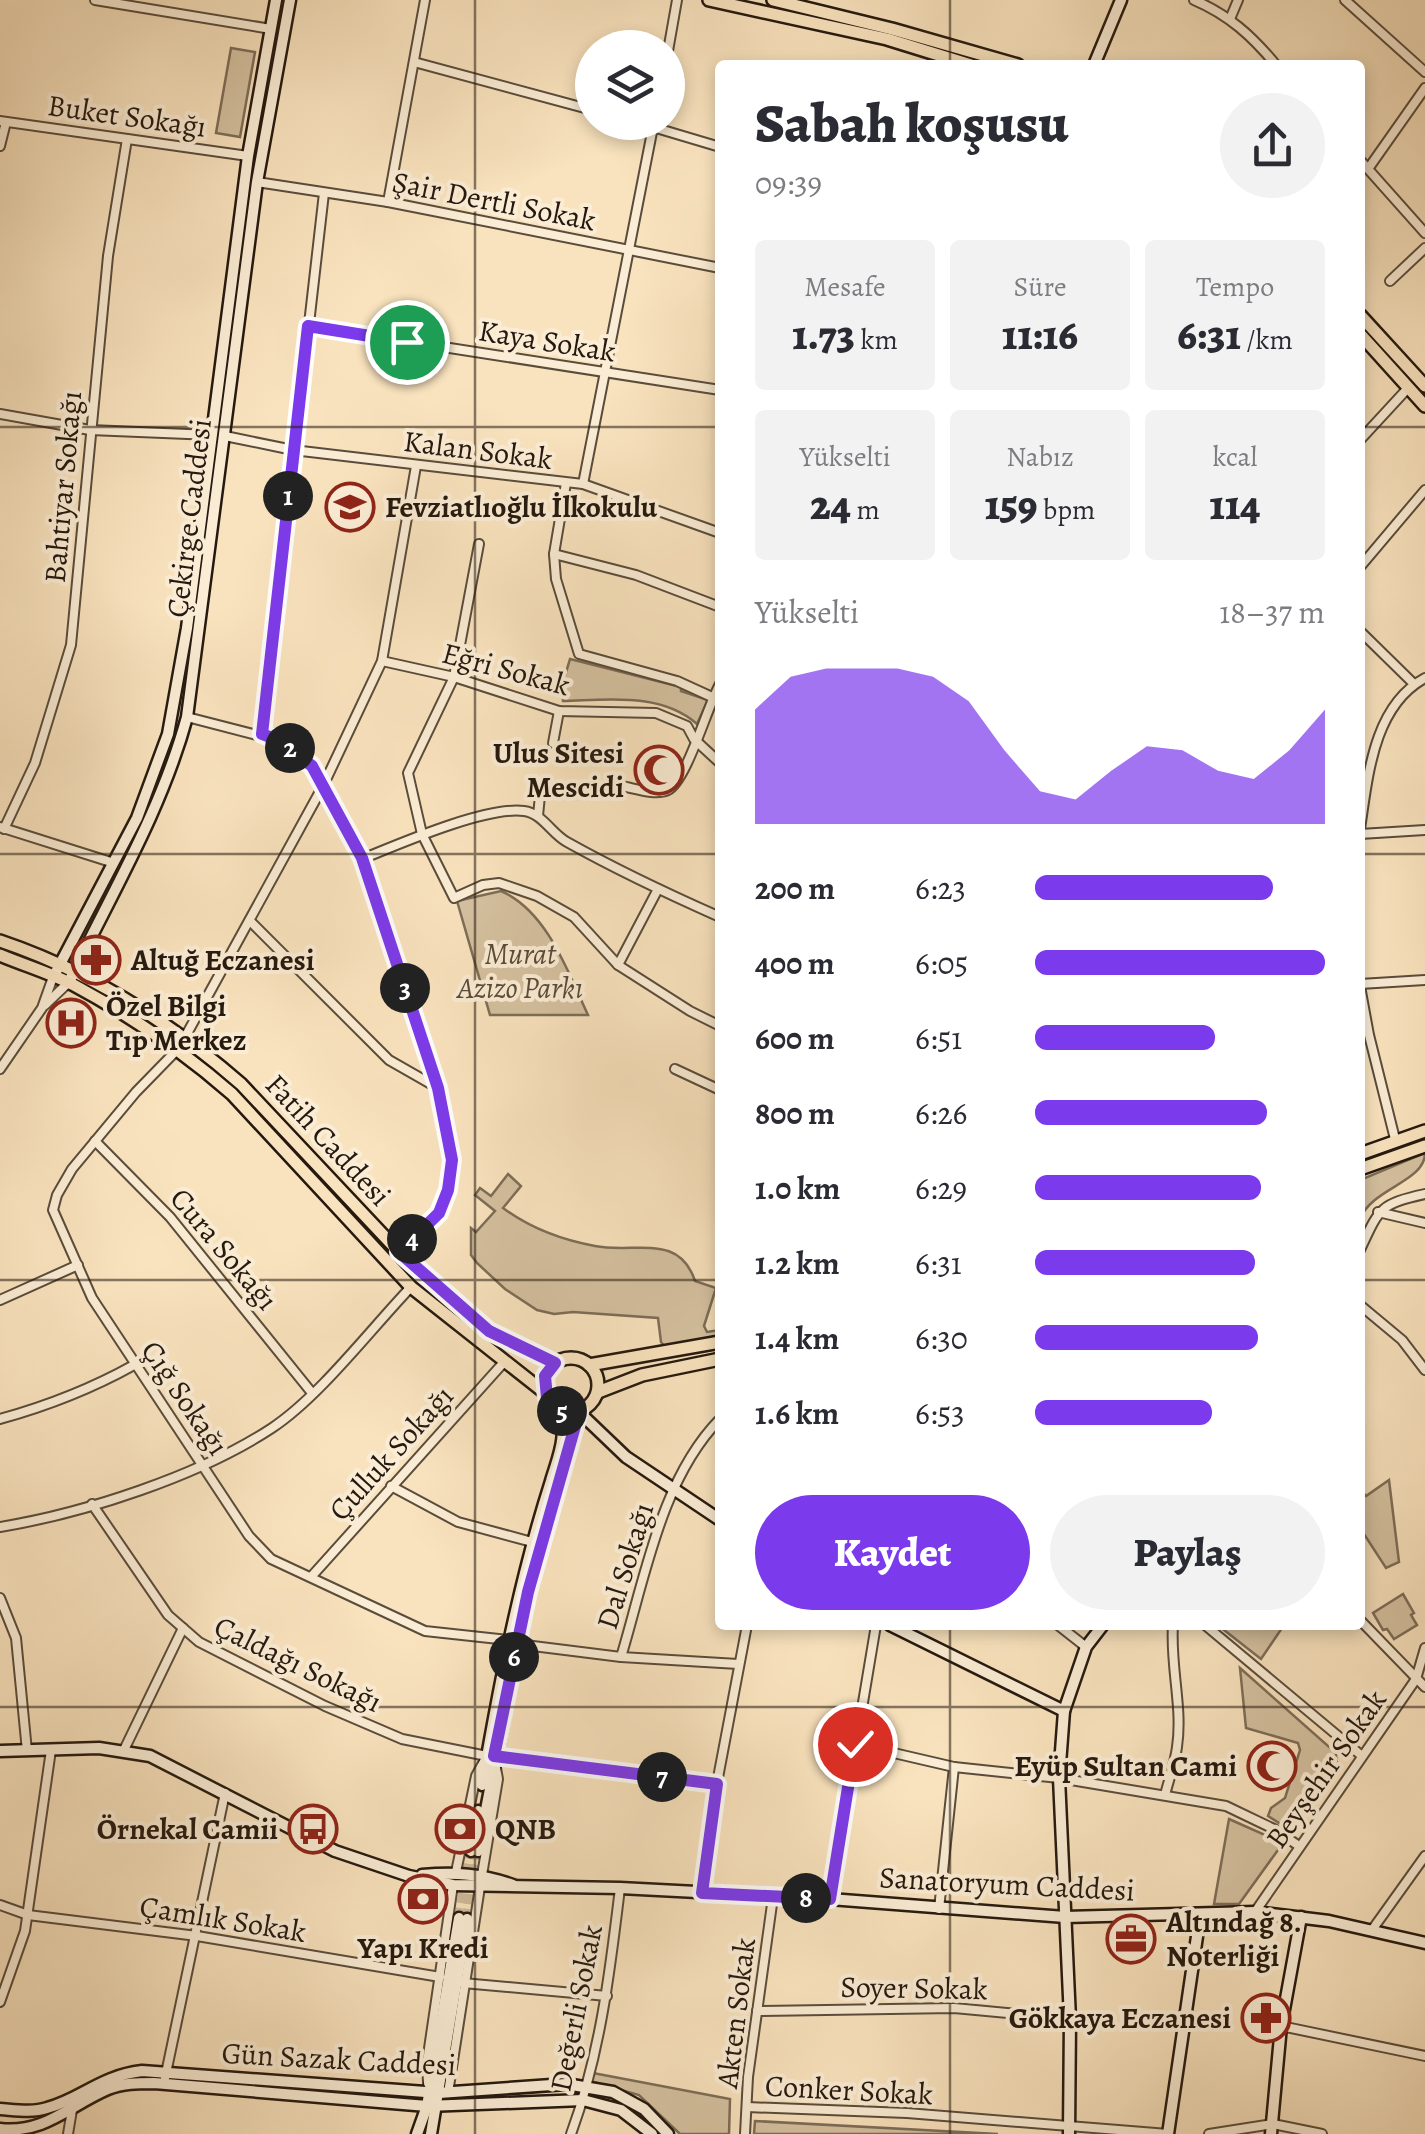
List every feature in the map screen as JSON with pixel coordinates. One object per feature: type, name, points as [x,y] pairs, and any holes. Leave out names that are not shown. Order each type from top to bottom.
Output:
[{"type":"main road","name":"Çekirge Caddesi","points":[[53,977],[137,818],[168,734],[180,674],[248,156],[276,0]]},
{"type":"main road","name":"Çekirge Caddesi","points":[[72,976],[151,820],[174,764],[187,716],[258,182],[290,0]]},
{"type":"main road","points":[[709,0],[886,39],[955,60]]},
{"type":"main road","points":[[773,0],[1000,60]]},
{"type":"main road","points":[[1096,60],[1121,0]]},
{"type":"main road","points":[[1365,320],[1425,386]]},
{"type":"main road","points":[[1365,340],[1425,406]]},
{"type":"main road","name":"Fatih Caddesi","points":[[0,941],[60,964],[232,1094],[411,1286],[544,1392]]},
{"type":"main road","name":"Fatih Caddesi","points":[[0,955],[53,977],[72,976],[184,1039],[241,1084],[399,1252],[489,1331],[555,1363]]},
{"type":"main road","points":[[1365,1152],[1425,1131]]},
{"type":"main road","points":[[1365,1168],[1425,1146]]},
{"type":"main road","points":[[474,1851],[532,1542],[560,1450],[563,1419],[544,1392],[545,1376],[555,1363],[572,1358],[589,1365],[715,1343]]},
{"type":"main road","points":[[555,1408],[579,1412],[587,1408],[598,1392],[642,1375],[715,1360]]},
{"type":"main road","points":[[589,1365],[597,1377],[598,1392]]},
{"type":"main road","points":[[579,1412],[626,1457],[715,1517]]},
{"type":"main road","points":[[513,1642],[579,1412]]},
{"type":"main road","points":[[900,1630],[1064,1711]]},
{"type":"main road","points":[[1069,2131],[1070,2019],[1059,1778],[1064,1711],[1086,1647],[1099,1630]]},
{"type":"main road","name":"Sanatoryum Caddesi","points":[[0,1751],[99,1748],[150,1756],[335,1850],[409,1876],[454,1885],[481,1881]]},
{"type":"main road","name":"Sanatoryum Caddesi","points":[[409,1876],[456,1872],[481,1881],[524,1888],[620,1888],[1065,1916],[1255,1912],[1372,1930],[1425,1944]]},
{"type":"main road","points":[[1168,2134],[1200,1916]]},
{"type":"main road","points":[[1272,2129],[1281,2026],[1301,1918]]},
{"type":"main road","points":[[431,2134],[463,1919]]},
{"type":"main road","name":"Gün Sazak Caddesi","points":[[0,2109],[49,2108],[122,2073],[436,2098],[583,2100],[622,2110],[652,2134]]},
{"type":"main road","name":"Gün Sazak Caddesi","points":[[0,2129],[38,2127],[118,2086],[165,2079]]},
{"type":"main road","name":"Gün Sazak Caddesi","points":[[436,2098],[566,2084],[614,2092],[644,2109],[668,2134]]},
{"type":"main road","points":[[417,2134],[436,2098]]},
{"type":"street","points":[[96,0],[271,29]]},
{"type":"street","points":[[388,202],[425,0]]},
{"type":"street","points":[[672,30],[678,0]]},
{"type":"street","points":[[1194,0],[1230,19],[1254,38],[1272,60]]},
{"type":"street","points":[[1230,19],[1238,0]]},
{"type":"street","points":[[1345,0],[1425,72]]},
{"type":"street","points":[[414,62],[575,105]]},
{"type":"street","points":[[1368,168],[1425,88]]},
{"type":"street","points":[[0,146],[3,122]]},
{"type":"street","name":"Buket Sokağı","points":[[3,122],[248,156]]},
{"type":"street","points":[[685,136],[715,145]]},
{"type":"street","name":"Bahtiyar Sokağı","points":[[2,828],[35,763],[71,645],[108,256],[127,139]]},
{"type":"street","points":[[584,484],[650,140]]},
{"type":"street","points":[[1365,165],[1425,233]]},
{"type":"street","name":"Şair Dertli Sokak","points":[[258,182],[518,226],[715,267]]},
{"type":"street","points":[[262,734],[324,192]]},
{"type":"street","points":[[1390,281],[1425,248]]},
{"type":"street","name":"Kaya Sokak","points":[[308,326],[715,389]]},
{"type":"street","points":[[1365,435],[1408,388]]},
{"type":"street","points":[[0,414],[90,430],[212,435]]},
{"type":"street","name":"Kalan Sokak","points":[[225,436],[293,450],[584,484],[715,531]]},
{"type":"street","points":[[184,1039],[324,786],[382,661],[416,466]]},
{"type":"street","points":[[566,483],[554,554],[556,580],[579,654],[677,681],[712,697]]},
{"type":"street","points":[[1365,561],[1425,490]]},
{"type":"street","points":[[479,544],[454,678],[408,774],[422,834],[454,898],[483,884],[513,885],[574,917],[618,965],[715,1024]]},
{"type":"street","points":[[554,554],[636,575],[715,605]]},
{"type":"street","points":[[1365,636],[1414,684]]},
{"type":"street","name":"Eğri Sokak","points":[[382,661],[454,678],[559,711],[656,713],[687,726],[694,739],[715,758]]},
{"type":"street","points":[[1365,776],[1390,710],[1425,678]]},
{"type":"street","points":[[621,786],[654,792],[667,790],[684,772],[715,692]]},
{"type":"street","points":[[552,743],[559,711]]},
{"type":"street","points":[[187,716],[280,741],[312,766],[362,858],[438,1088],[452,1160],[448,1190],[439,1213],[399,1252]]},
{"type":"street","points":[[538,816],[541,785]]},
{"type":"street","points":[[362,858],[422,834],[484,816],[525,810],[538,816],[556,836],[658,890],[715,915]]},
{"type":"street","points":[[2,828],[114,863]]},
{"type":"street","points":[[1365,832],[1425,830]]},
{"type":"street","points":[[618,965],[658,890]]},
{"type":"street","points":[[250,921],[389,1060],[438,1088]]},
{"type":"street","name":"Çekirge Caddesi","points":[[0,1069],[42,1008],[72,976]]},
{"type":"street","name":"Çekirge Caddesi","points":[[42,1008],[53,977]]},
{"type":"street","points":[[1365,985],[1425,980]]},
{"type":"street","points":[[1365,1039],[1395,1139]]},
{"type":"street","name":"Çığ Sokağı","points":[[176,1051],[72,1169],[53,1210],[92,1298],[249,1536],[272,1559],[425,1631],[621,1657],[738,1664]]},
{"type":"street","points":[[674,1070],[715,1088]]},
{"type":"street","name":"Cura Sokağı","points":[[95,1141],[170,1216],[312,1393]]},
{"type":"street","points":[[1365,1239],[1378,1212],[1395,1200],[1425,1194]]},
{"type":"street","points":[[1378,1212],[1425,1223]]},
{"type":"street","points":[[0,1300],[78,1265]]},
{"type":"street","points":[[0,1528],[92,1504],[204,1465],[274,1427],[312,1393],[411,1286]]},
{"type":"street","points":[[1365,1309],[1402,1340],[1425,1370]]},
{"type":"street","name":"Çulluk Sokağı","points":[[311,1577],[505,1360]]},
{"type":"street","points":[[0,1419],[38,1409],[98,1385],[134,1365]]},
{"type":"street","name":"Dal Sokağı","points":[[621,1657],[673,1488],[698,1442],[715,1424]]},
{"type":"street","points":[[390,1486],[458,1522],[532,1542]]},
{"type":"street","name":"Çaldağı Sokağı","points":[[92,1504],[168,1615],[199,1642],[402,1738],[491,1756],[717,1784]]},
{"type":"street","points":[[0,1598],[16,1638],[27,1751]]},
{"type":"street","points":[[1365,1625],[1425,1686]]},
{"type":"street","points":[[124,1752],[183,1628]]},
{"type":"street","points":[[702,1893],[717,1784],[746,1630]]},
{"type":"street","points":[[830,1899],[875,1630]]},
{"type":"street","points":[[1064,1630],[1086,1647]]},
{"type":"street","points":[[1165,1794],[1178,1746],[1173,1630]]},
{"type":"street","points":[[1217,1630],[1362,1756]]},
{"type":"street","name":"Beyşehir Sokak","points":[[1255,1912],[1416,1679],[1425,1648]]},
{"type":"street","points":[[855,1744],[954,1768],[1059,1778],[1226,1806],[1274,1828],[1299,1846]]},
{"type":"street","points":[[0,2002],[26,1930],[50,1750]]},
{"type":"street","points":[[456,1872],[476,1776],[491,1756]]},
{"type":"street","points":[[436,2098],[463,1983],[498,1779],[491,1756]]},
{"type":"street","points":[[939,1909],[954,1768]]},
{"type":"street","points":[[165,2079],[224,1793]]},
{"type":"street","points":[[1372,1930],[1425,1856]]},
{"type":"street","points":[[436,2098],[427,2062],[454,1885]]},
{"type":"street","name":"Değerli Sokak","points":[[570,2134],[583,2100],[607,1996],[620,1888]]},
{"type":"street","name":"Akten Sokak","points":[[745,2134],[773,1897]]},
{"type":"street","name":"Çamlık Sokak","points":[[0,1904],[28,1915],[197,1936],[440,1978]]},
{"type":"street","points":[[463,1983],[607,1996]]},
{"type":"street","name":"Soyer Sokak","points":[[758,2011],[954,2008],[1070,2019]]},
{"type":"street","points":[[1281,2026],[1425,2056]]},
{"type":"street","name":"Conker Sokak","points":[[746,2107],[908,2114],[1069,2131],[1168,2134]]},
{"type":"street","points":[[68,2134],[72,2110]]},
{"type":"street","points":[[1209,2134],[1272,2129],[1322,2134]]},
{"type":"green space","points":[[231,48],[255,52],[240,137],[216,133]]},
{"type":"green space","points":[[570,659],[681,687],[681,691],[708,700],[697,724],[651,702],[563,701],[562,686]]},
{"type":"green space","name":"Murat Azizo Parkı","points":[[501,891],[517,900],[543,928],[564,962],[588,1015],[490,1015],[457,901]]},
{"type":"green space","points":[[1425,1153],[1417,1171],[1365,1210],[1365,1178]]},
{"type":"green space","points":[[508,1174],[521,1186],[503,1208],[535,1227],[595,1246],[654,1248],[678,1256],[695,1281],[715,1288],[704,1326],[707,1332],[715,1331],[715,1339],[665,1347],[658,1318],[537,1310],[505,1289],[471,1255],[471,1228],[476,1232],[495,1211],[475,1195],[480,1188],[491,1196]]},
{"type":"green space","points":[[1389,1480],[1399,1562],[1386,1568],[1365,1536],[1366,1496]]},
{"type":"green space","points":[[1403,1594],[1417,1625],[1394,1639],[1373,1613]]},
{"type":"green space","points":[[1224,1630],[1281,1630],[1261,1659]]},
{"type":"green space","points":[[1240,1668],[1336,1753],[1337,1767],[1290,1830],[1268,1816],[1271,1808],[1285,1798],[1300,1750],[1298,1743],[1246,1728]]},
{"type":"green space","points":[[1229,1819],[1283,1843],[1239,1904],[1214,1904]]},
{"type":"green space","points":[[593,2073],[730,2099],[729,2134],[680,2134],[639,2095],[590,2081]]},
{"type":"green space","points":[[755,2121],[998,2134],[754,2134]]},
{"type":"tunnel","points":[[459,1918],[471,1851]]},
{"type":"tunnel","points":[[467,1919],[478,1851]]},
{"type":"place","name":"Fevziatlıoğlu İlkokulu","points":[[350,507]]},
{"type":"place","name":"Ulus Sitesi Mescidi","points":[[659,770]]},
{"type":"place","name":"Altuğ Eczanesi","points":[[96,960]]},
{"type":"place","name":"Özel Bilgi Tıp Merkez","points":[[71,1023]]},
{"type":"place","name":"Eyüp Sultan Cami","points":[[1272,1766]]},
{"type":"place","name":"Örnekal Camii","points":[[313,1829]]},
{"type":"place","name":"QNB","points":[[460,1829]]},
{"type":"place","name":"Yapı Kredi","points":[[423,1899]]},
{"type":"place","name":"Altındağ 8. Noterliği","points":[[1131,1939]]},
{"type":"place","name":"Gökkaya Eczanesi","points":[[1266,2018]]},
{"type":"route","points":[[407,342],[308,326],[262,734],[280,741],[312,766],[362,858],[438,1088],[452,1160],[448,1190],[439,1213],[399,1252],[489,1331],[555,1363],[545,1376],[544,1392],[560,1411],[579,1412],[528,1592],[494,1756],[717,1784],[702,1893],[830,1899],[855,1744]]}]
